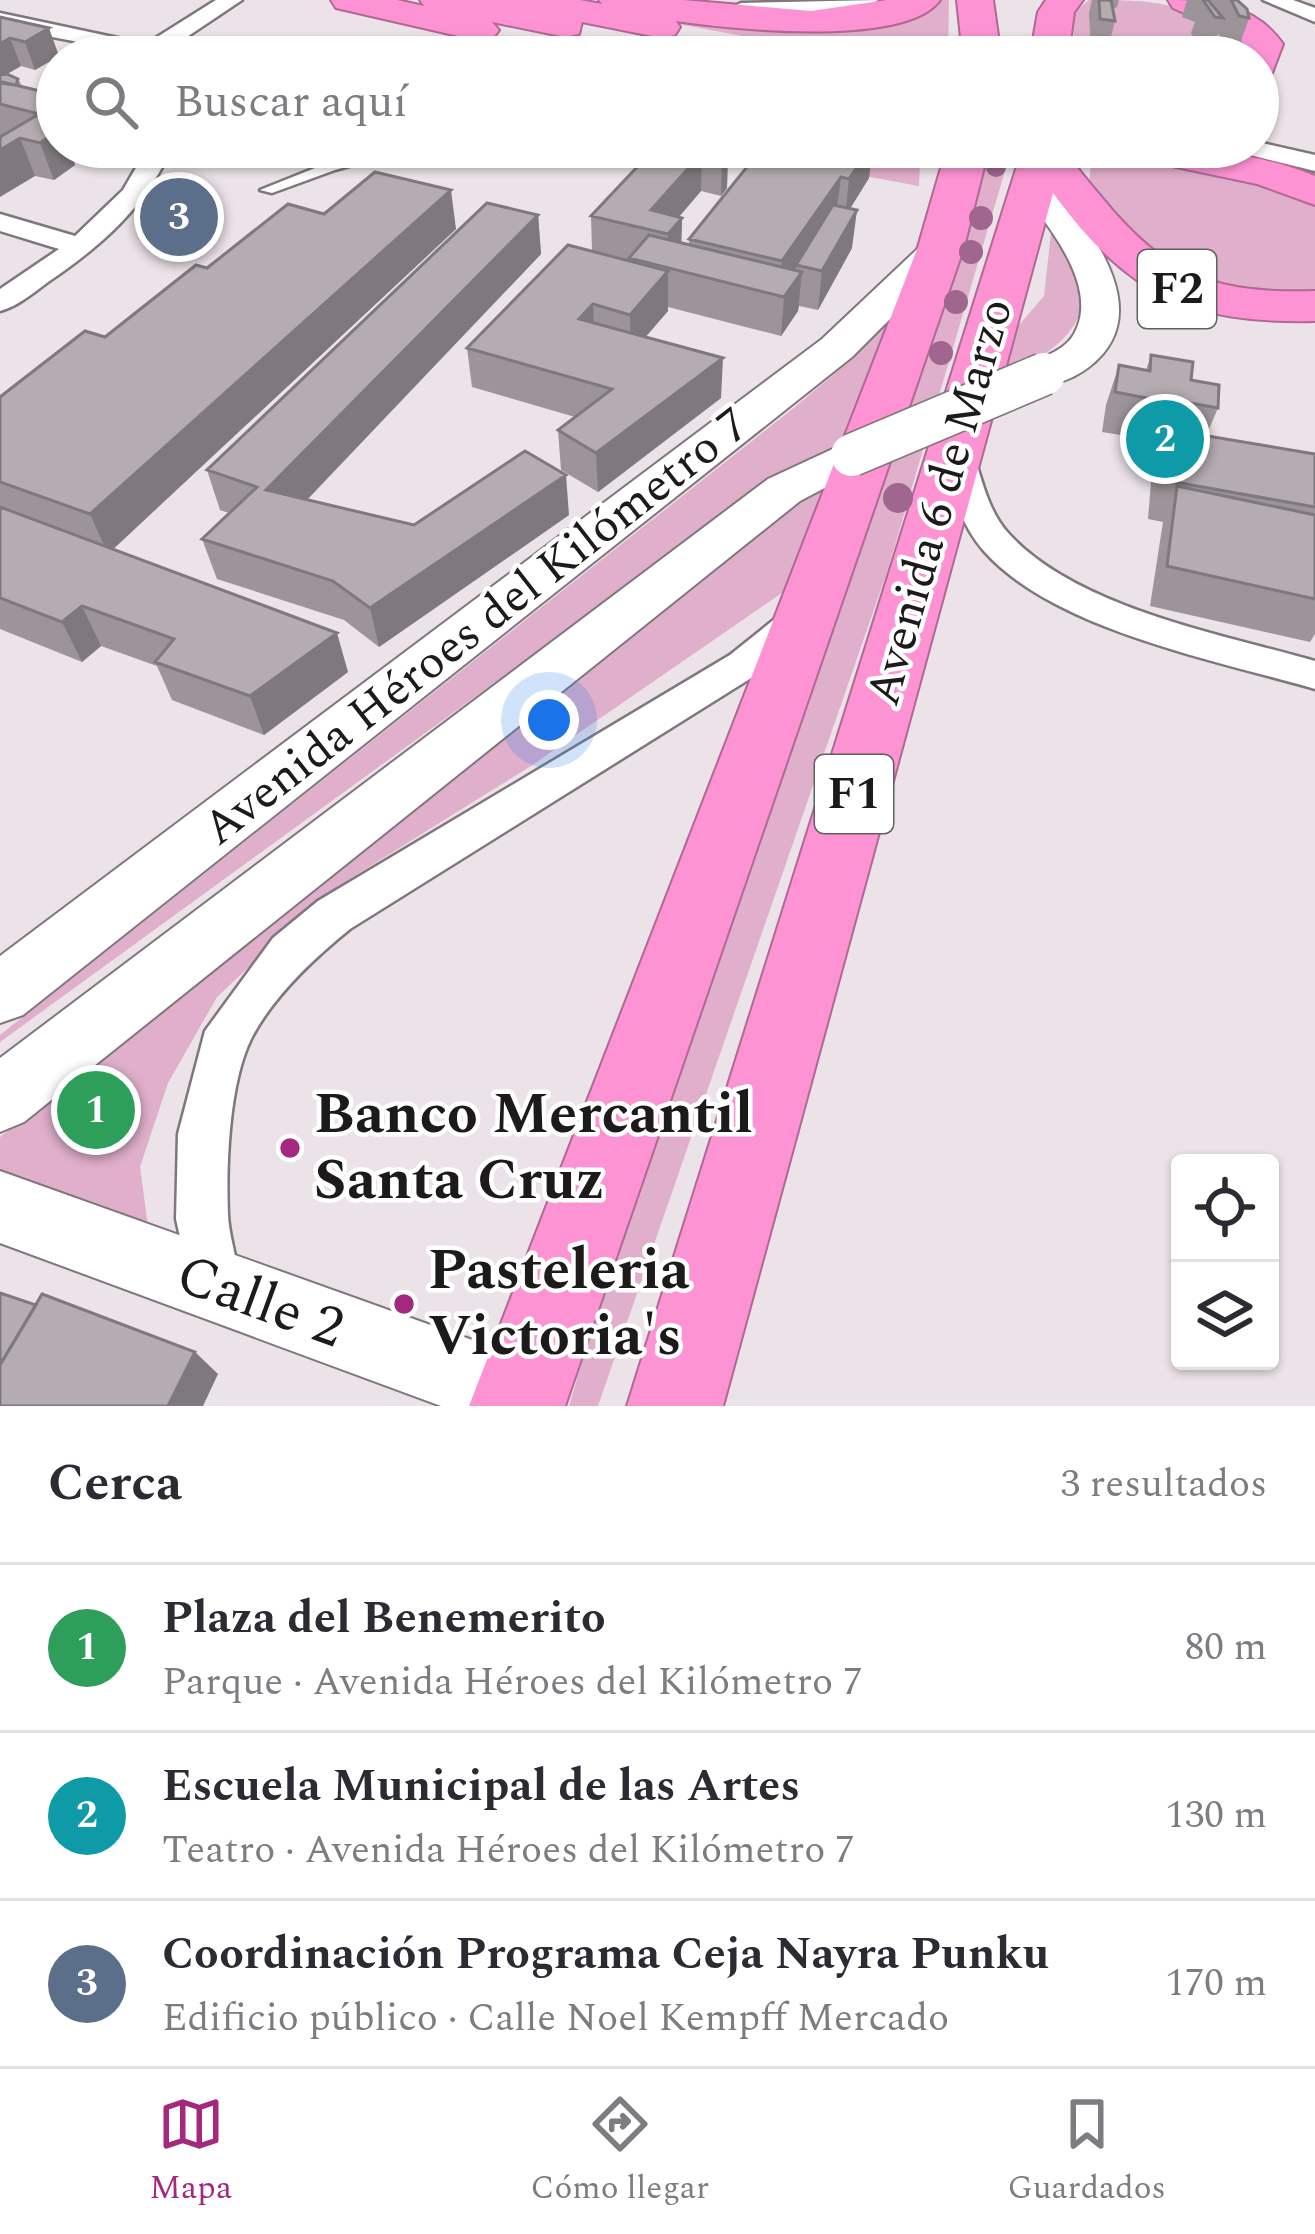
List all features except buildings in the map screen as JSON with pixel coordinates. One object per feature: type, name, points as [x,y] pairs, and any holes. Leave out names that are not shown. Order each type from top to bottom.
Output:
[{"type":"highway","points":[[349,0],[509,36]]},
{"type":"highway","points":[[438,0],[612,36]]},
{"type":"highway","points":[[524,0],[706,36]]},
{"type":"highway","points":[[629,2],[806,20],[879,14],[922,0]]},
{"type":"highway","points":[[975,0],[979,36]]},
{"type":"highway","points":[[1024,0],[1033,36]]},
{"type":"highway","points":[[1052,36],[1056,12],[1065,0]]},
{"type":"highway","points":[[1186,0],[1249,28],[1256,36]]},
{"type":"highway","points":[[935,168],[947,228]]},
{"type":"highway","name":"F1","points":[[947,228],[963,168]]},
{"type":"highway","name":"Avenida 6 de Marzo","points":[[675,1406],[1038,168]]},
{"type":"highway","name":"F2","points":[[1047,168],[1130,260],[1177,290],[1224,304],[1277,309],[1315,306]]},
{"type":"highway","points":[[1272,168],[1315,192]]},
{"type":"highway","name":"Avenida 6 de Marzo","points":[[519,1401],[947,228]]},
{"type":"main road","name":"Avenida Héroes del Kilómetro 7","points":[[0,1099],[784,490],[1080,354],[1098,321],[1101,293],[1044,168]]},
{"type":"main road","name":"Avenida Héroes del Kilómetro 7","points":[[0,994],[837,348],[947,228]]},
{"type":"main road","name":"Calle 2","points":[[0,1208],[519,1401]]},
{"type":"street","points":[[183,36],[231,0]]},
{"type":"street","points":[[629,2],[749,10],[867,0]]},
{"type":"street","points":[[1274,0],[1315,16]]},
{"type":"street","points":[[0,20],[70,36]]},
{"type":"street","points":[[1279,161],[1315,163]]},
{"type":"street","points":[[0,302],[81,247],[123,205],[147,168]]},
{"type":"street","points":[[1279,168],[1315,181]]},
{"type":"street","points":[[3,226],[81,247]]},
{"type":"street","points":[[956,449],[968,489],[996,542],[1047,582],[1161,628],[1315,675]]},
{"type":"street","points":[[214,1285],[202,1220],[202,1134],[229,1030],[289,952],[334,915],[742,665],[808,611]]},
{"type":"lane","points":[[267,190],[327,168]]},
{"type":"shaded area","points":[[949,0],[948,36],[743,36],[646,18],[909,11]]},
{"type":"shaded area","points":[[1089,0],[1154,3],[1191,12],[1235,36],[1074,36],[1072,14]]},
{"type":"shaded area","points":[[821,168],[920,168],[919,186]]},
{"type":"shaded area","points":[[981,168],[1006,168],[888,569],[598,1406],[569,1406],[599,1305],[857,562]]},
{"type":"shaded area","points":[[1090,168],[1171,168],[1289,192],[1315,204],[1315,295],[1265,301],[1161,272],[1088,193]]},
{"type":"shaded area","points":[[1051,233],[1081,282],[1076,322],[1044,354],[996,380],[1012,333],[1044,296]]},
{"type":"shaded area","points":[[909,296],[856,435],[768,484],[0,1042],[0,1035],[795,407],[847,363]]},
{"type":"shaded area","points":[[845,473],[789,588],[531,766],[327,893],[217,997],[168,1083],[140,1167],[150,1242],[0,1186],[0,1137],[797,497]]},
{"type":"place","name":"Coordinación Programa Ceja Nayra Punku","points":[[179,217]]},
{"type":"place","name":"Escuela Municipal de las Artes","points":[[1165,439]]},
{"type":"place","name":"Plaza del Benemerito","points":[[96,1110]]},
{"type":"place","name":"Banco Mercantil Santa Cruz","points":[[290,1148]]},
{"type":"place","name":"Pasteleria Victoria's","points":[[404,1304]]}]
